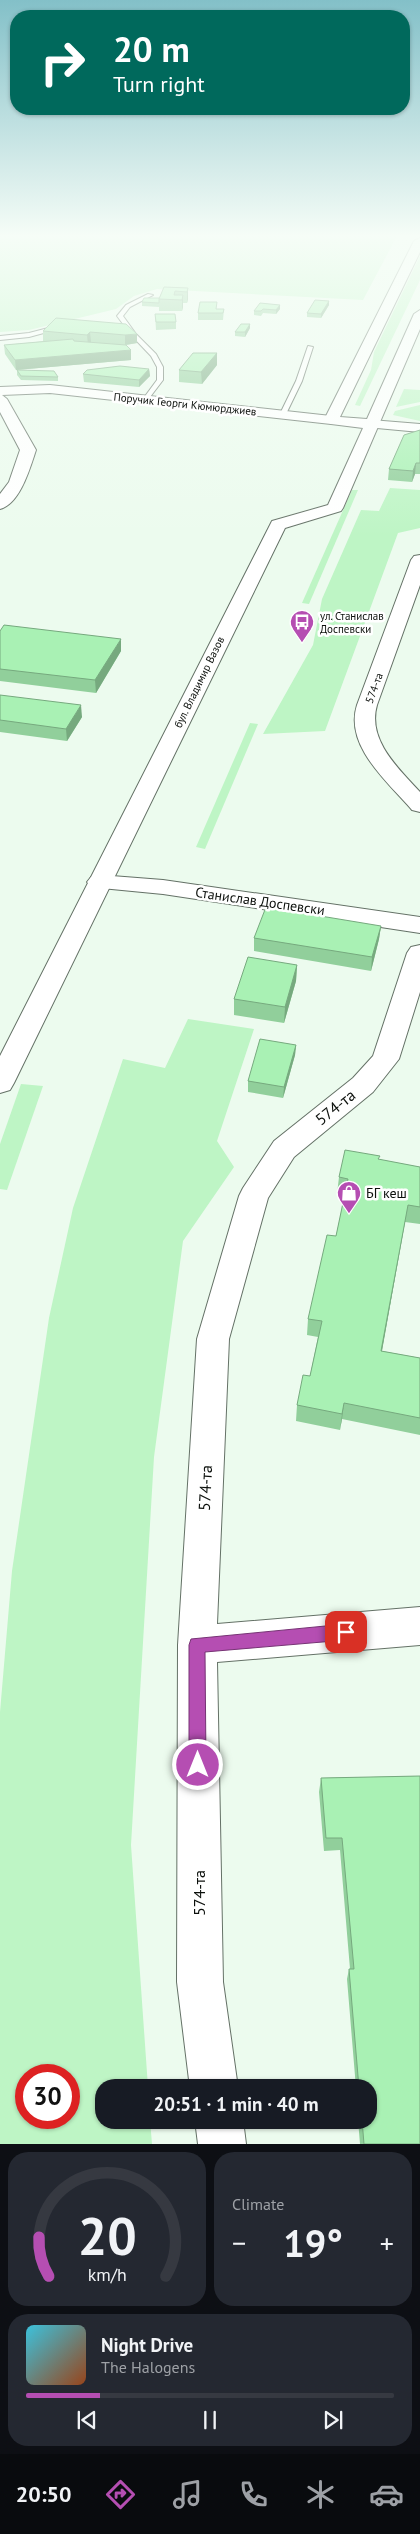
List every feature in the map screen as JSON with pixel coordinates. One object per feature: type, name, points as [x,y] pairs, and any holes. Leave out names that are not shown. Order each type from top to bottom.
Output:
[{"type":"main road","points":[[330,420],[372,336]]},
{"type":"main road","name":"бул. Владимир Вазов","points":[[0,1083],[278,525],[335,508],[410,336]]},
{"type":"main road","name":"Поручик Георги Кюмюрджиев","points":[[0,391],[50,389],[420,428]]},
{"type":"main road","points":[[0,399],[28,450],[17,483],[0,504]]},
{"type":"main road","name":"574-та","points":[[420,560],[406,622],[368,703],[364,722],[370,741],[382,761],[420,804]]},
{"type":"main road","name":"Станислав Доспевски","points":[[100,882],[163,887],[420,925]]},
{"type":"main road","name":"574-та","points":[[213,2079],[200,1982],[197,1645],[213,1338],[254,1196],[284,1149],[363,1085],[385,1059],[420,953]]},
{"type":"main road","points":[[197,1645],[420,1626]]},
{"type":"main road","points":[[220,2129],[222,2144]]},
{"type":"lane","points":[[0,338],[19,336]]},
{"type":"lane","points":[[136,336],[154,355],[160,367],[160,380],[147,399]]},
{"type":"lane","points":[[282,414],[299,381],[310,348]]},
{"type":"green space","points":[[382,336],[393,336],[360,406],[355,405],[371,370],[374,352]]},
{"type":"green space","points":[[404,389],[420,390],[420,402],[396,407]]},
{"type":"green space","points":[[420,405],[420,421],[393,415],[395,411]]},
{"type":"green space","points":[[390,488],[420,490],[420,528],[398,533],[325,731],[263,734],[313,645],[322,599],[361,510],[379,511]]},
{"type":"green space","points":[[352,490],[358,490],[309,604],[302,603]]},
{"type":"green space","points":[[250,723],[258,724],[205,849],[196,847]]},
{"type":"green space","points":[[188,1019],[254,1029],[217,1141],[234,1167],[183,1241],[154,1457],[131,1845],[147,2079],[95,2079],[95,2129],[151,2129],[152,2144],[0,2144],[0,1712],[12,1571],[49,1318],[73,1208],[123,1059],[165,1068]]},
{"type":"green space","points":[[21,1084],[43,1086],[7,1190],[0,1189],[0,1144]]},
{"type":"building","points":[[73,339],[74,341],[126,345],[131,350],[15,360],[4,345]]},
{"type":"building","points":[[193,353],[217,353],[201,372],[179,370]]},
{"type":"building","points":[[120,366],[149,369],[139,380],[83,374],[87,370]]},
{"type":"building","points":[[17,370],[54,371],[58,377],[21,376]]},
{"type":"building","points":[[420,430],[420,463],[416,463],[413,471],[389,469],[404,435]]},
{"type":"building","points":[[4,625],[121,639],[95,680],[0,669],[0,631]]},
{"type":"building","points":[[0,695],[81,705],[66,729],[0,720]]},
{"type":"building","points":[[266,907],[381,926],[372,957],[254,938]]},
{"type":"building","points":[[248,957],[297,965],[285,1007],[234,999]]},
{"type":"building","points":[[260,1039],[296,1045],[284,1087],[248,1081]]},
{"type":"building","points":[[345,1150],[380,1156],[378,1159],[420,1167],[420,1207],[408,1205],[381,1351],[420,1358],[420,1418],[344,1403],[342,1414],[297,1405],[303,1375],[310,1376],[322,1321],[308,1319],[327,1235],[336,1236],[348,1179],[339,1177]]},
{"type":"building","points":[[420,1776],[420,2144],[364,2144],[363,2129],[377,2129],[377,2079],[358,2079],[349,1969],[354,1969],[342,1838],[326,1838],[321,1778]]},
{"type":"place","name":"ул. Станислав Доспевски","points":[[302,643]]},
{"type":"place","name":"БГ кеш","points":[[349,1214]]},
{"type":"route","points":[[198,1765],[197,1645],[346,1632]]}]
